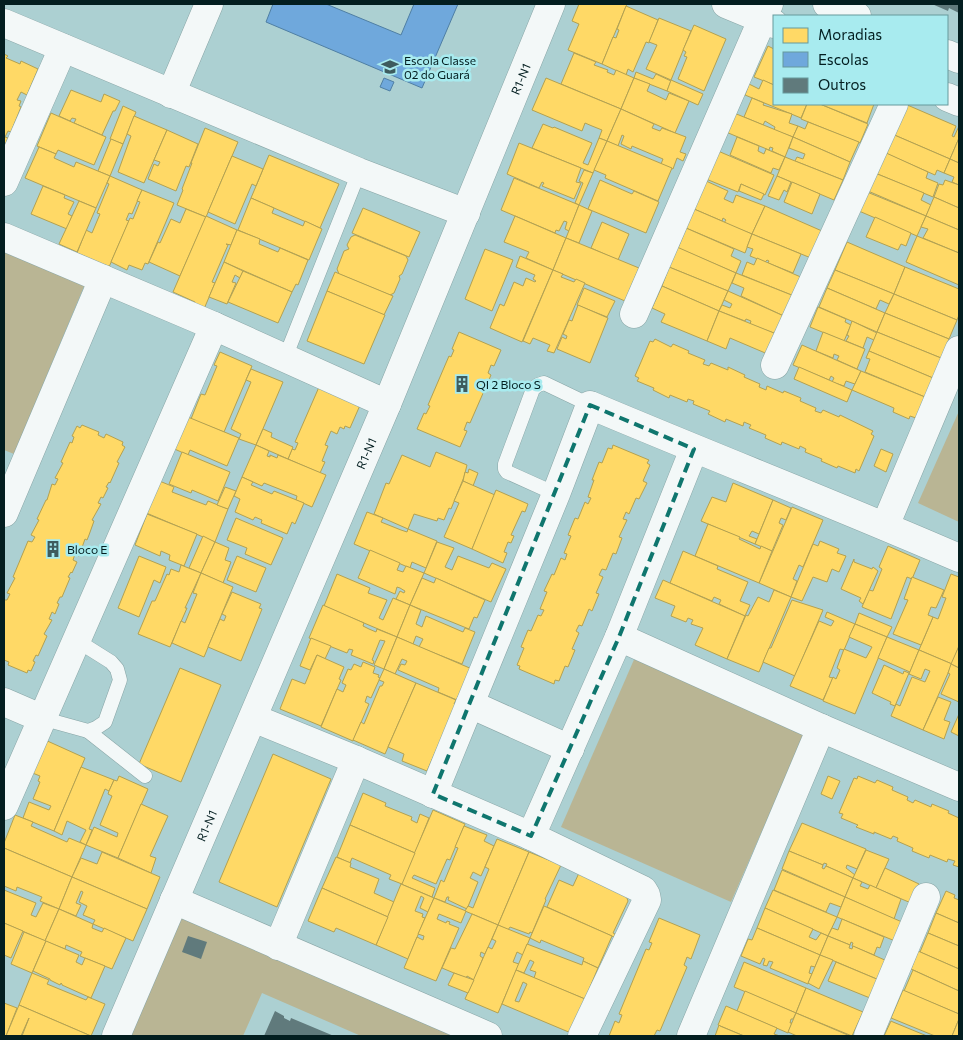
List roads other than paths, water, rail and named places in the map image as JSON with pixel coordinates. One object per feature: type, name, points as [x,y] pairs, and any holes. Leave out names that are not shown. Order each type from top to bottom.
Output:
[{"type":"street","points":[[171,94],[209,4]]},
{"type":"street","name":"R1-N1","points":[[116,1036],[387,404],[551,4]]},
{"type":"street","points":[[634,314],[769,16],[726,4]]},
{"type":"street","points":[[827,4],[854,15]]},
{"type":"street","points":[[4,23],[359,172],[466,213]]},
{"type":"street","points":[[4,182],[63,48]]},
{"type":"street","points":[[775,365],[894,105]]},
{"type":"street","points":[[4,237],[214,326],[387,404]]},
{"type":"street","points":[[4,513],[11,479],[103,278]]},
{"type":"street","points":[[4,806],[214,326]]},
{"type":"street","points":[[885,526],[959,350]]},
{"type":"street","points":[[433,794],[556,494],[590,405],[959,558]]},
{"type":"street","points":[[531,836],[618,636],[694,449]]},
{"type":"street","points":[[618,636],[821,728],[959,787]]},
{"type":"street","points":[[4,702],[41,718]]},
{"type":"street","points":[[470,704],[570,749]]},
{"type":"street","points":[[252,718],[356,760],[531,836],[643,890],[647,900],[582,1036]]},
{"type":"street","points":[[691,1036],[821,728]]},
{"type":"street","points":[[278,946],[356,760]]},
{"type":"street","points":[[868,1036],[926,897]]},
{"type":"street","points":[[174,900],[488,1036]]},
{"type":"lane","points":[[285,358],[359,172]]},
{"type":"lane","points":[[556,494],[506,472],[505,469],[505,464],[533,389],[544,383],[590,405]]},
{"type":"lane","points":[[76,640],[111,662],[117,669],[120,680],[105,722],[88,731]]},
{"type":"lane","points":[[41,718],[88,731],[145,776]]},
{"type":"place","name":"Escola Classe 02 do Guará","points":[[390,67]]},
{"type":"place","name":"QI 2 Bloco S","points":[[462,384]]},
{"type":"place","name":"Bloco E","points":[[53,549]]}]
